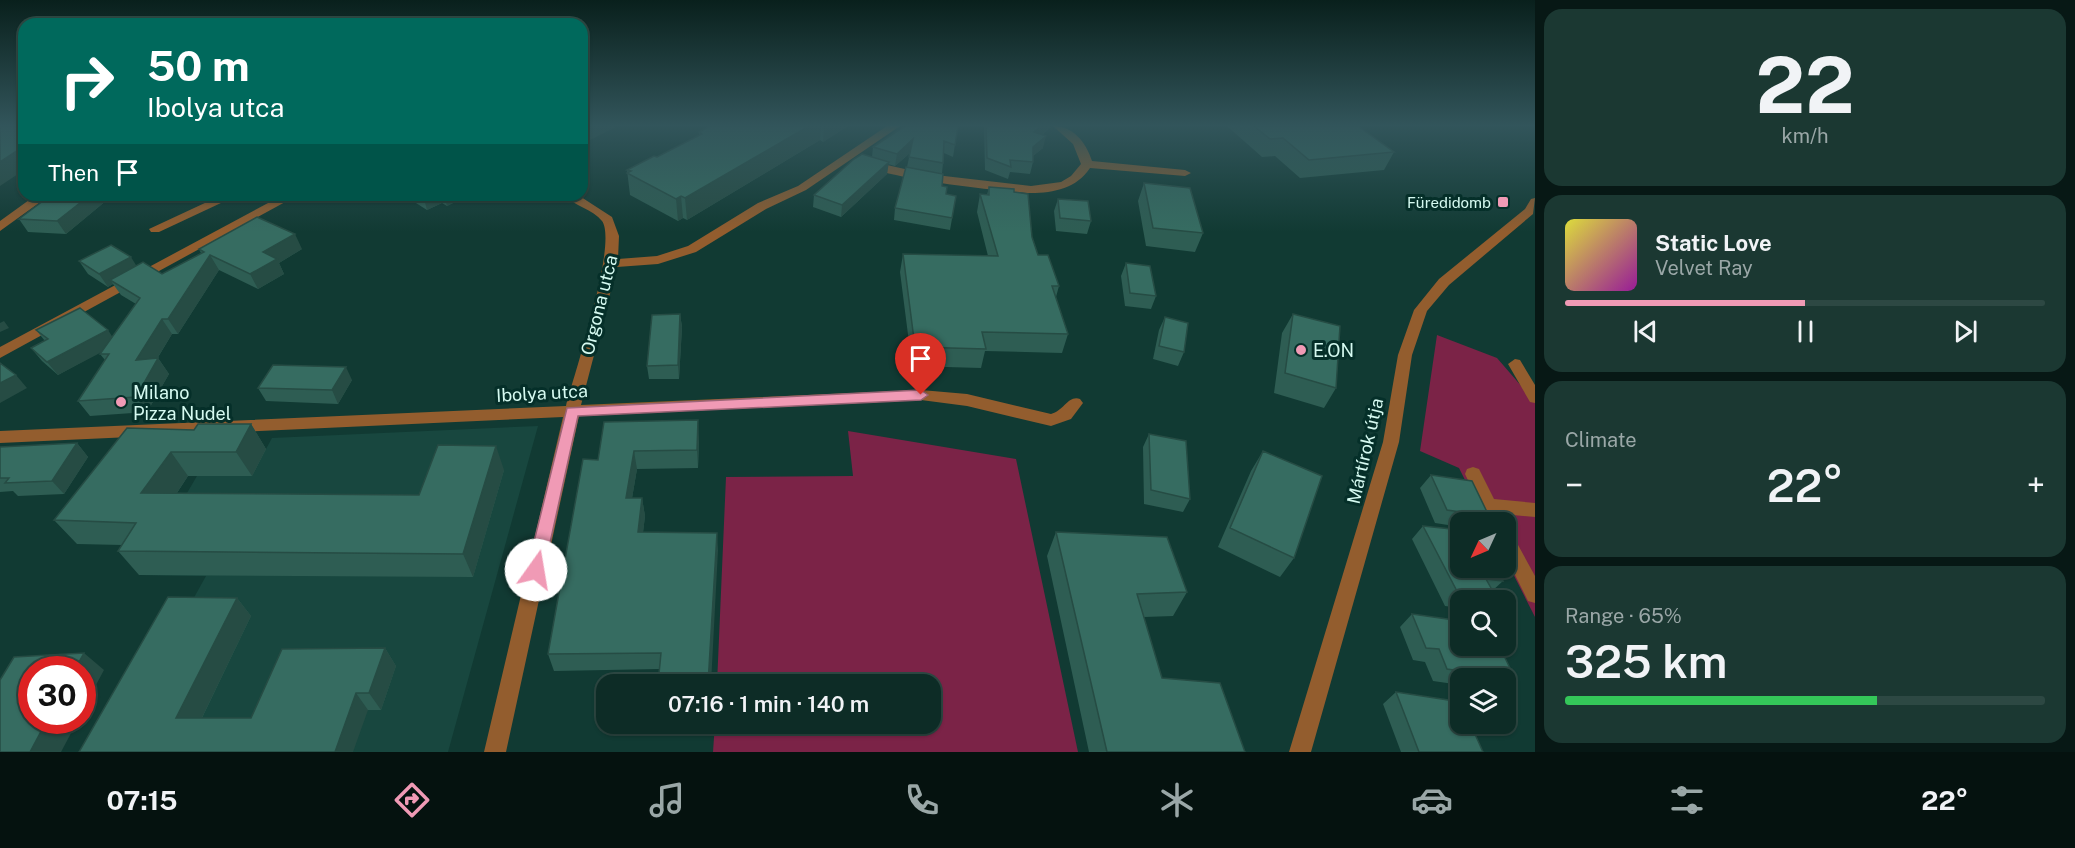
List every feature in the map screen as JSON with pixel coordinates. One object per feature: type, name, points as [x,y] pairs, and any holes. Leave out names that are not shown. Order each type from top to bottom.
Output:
[{"type":"street","points":[[611,263],[658,260],[692,249],[762,206],[795,192],[843,161]]},
{"type":"street","points":[[862,161],[909,176],[1025,189],[1045,189],[1073,181],[1082,174],[1087,164],[1086,161]]},
{"type":"street","points":[[1087,164],[1185,173]]},
{"type":"street","points":[[0,227],[36,201]]},
{"type":"street","points":[[155,229],[218,201]]},
{"type":"street","points":[[0,353],[281,201]]},
{"type":"street","name":"Orgona utca","points":[[495,752],[572,411],[611,263],[614,238],[611,223],[580,201]]},
{"type":"street","name":"Mártírok útja","points":[[1300,752],[1391,442],[1405,355],[1421,310],[1444,282],[1529,211],[1535,202]]},
{"type":"street","points":[[1515,364],[1535,398]]},
{"type":"street","name":"Ibolya utca","points":[[0,437],[921,395],[967,400],[1051,420],[1064,417],[1072,410],[1075,403]]},
{"type":"street","points":[[1473,474],[1492,512]]},
{"type":"street","points":[[1514,512],[1535,510]]},
{"type":"street","points":[[1516,558],[1535,595]]},
{"type":"shaded area","points":[[1437,335],[1497,358],[1535,402],[1535,617],[1515,578],[1516,512],[1481,512],[1459,468],[1420,451]]},
{"type":"shaded area","points":[[538,426],[448,752],[108,752],[206,576],[139,575],[197,476],[266,449],[272,438]]},
{"type":"shaded area","points":[[848,431],[1016,459],[1078,752],[713,752],[714,734],[941,734],[941,674],[717,674],[726,477],[853,476]]},
{"type":"building","points":[[644,161],[749,161],[685,198],[681,196],[676,199],[627,173],[631,171],[627,170]]},
{"type":"building","points":[[852,161],[889,162],[842,205],[814,195]]},
{"type":"building","points":[[995,161],[1010,161],[1011,167]]},
{"type":"building","points":[[906,167],[943,174],[942,186],[947,187],[946,194],[956,196],[952,218],[895,208]]},
{"type":"building","points":[[1144,183],[1190,188],[1203,233],[1153,228]]},
{"type":"building","points":[[989,187],[1014,189],[1014,192],[1028,194],[1032,237],[1038,255],[1048,255],[1059,286],[1052,286],[1068,334],[982,332],[986,349],[915,347],[903,254],[998,256],[980,194],[989,195]]},
{"type":"building","points":[[1058,199],[1088,201],[1091,221],[1060,218]]},
{"type":"building","points":[[43,201],[82,201],[57,221],[19,219]]},
{"type":"building","points":[[257,217],[295,234],[263,252],[277,259],[250,274],[210,255],[168,319],[162,319],[136,360],[158,358],[136,397],[78,401],[109,354],[100,354],[140,298],[110,280],[143,262],[162,274],[204,252],[199,249]]},
{"type":"building","points":[[111,245],[131,257],[99,274],[79,261]]},
{"type":"building","points":[[1126,263],[1150,266],[1156,296],[1130,293]]},
{"type":"building","points":[[80,308],[108,330],[47,362],[31,348],[48,339],[36,330]]},
{"type":"building","points":[[680,314],[678,365],[647,366],[652,315]]},
{"type":"building","points":[[1293,314],[1340,326],[1336,388],[1285,373]]},
{"type":"building","points":[[1165,317],[1188,323],[1184,352],[1159,346]]},
{"type":"building","points":[[0,363],[16,375],[0,383]]},
{"type":"building","points":[[273,365],[346,367],[332,390],[258,388]]},
{"type":"building","points":[[698,420],[697,450],[634,451],[626,498],[642,498],[638,532],[717,533],[709,674],[659,674],[661,653],[548,654],[583,459],[598,460],[604,422]]},
{"type":"building","points":[[198,424],[251,424],[236,452],[171,452],[141,493],[419,495],[438,445],[496,446],[463,554],[118,551],[136,523],[54,520],[127,428],[194,430]]},
{"type":"building","points":[[1149,434],[1186,441],[1190,499],[1151,490]]},
{"type":"building","points":[[77,443],[52,481],[5,483],[9,478],[0,478],[0,447]]},
{"type":"building","points":[[1263,451],[1322,476],[1294,558],[1230,528]]},
{"type":"building","points":[[1431,475],[1472,481],[1487,512],[1461,512],[1447,510]]},
{"type":"building","points":[[1423,526],[1450,529],[1450,578]]},
{"type":"building","points":[[1056,532],[1167,537],[1187,592],[1137,594],[1162,678],[1220,683],[1245,752],[1107,752]]},
{"type":"building","points":[[1450,578],[1501,578],[1503,581],[1486,579],[1492,590],[1456,590]]},
{"type":"building","points":[[168,597],[237,598],[176,718],[251,718],[282,649],[385,648],[369,693],[356,693],[335,752],[79,752],[89,734],[96,734],[96,722]]},
{"type":"building","points":[[1412,614],[1450,619],[1450,656],[1504,656],[1510,668],[1447,669],[1439,649],[1426,648]]},
{"type":"building","points":[[84,653],[82,656],[32,656]]},
{"type":"building","points":[[14,657],[18,657],[18,734],[40,734],[30,752],[0,752],[0,680]]},
{"type":"building","points":[[1396,692],[1450,700],[1450,734],[1475,734],[1483,752],[1419,752]]},
{"type":"place","name":"Füredidomb","points":[[1503,202]]},
{"type":"place","name":"E.ON","points":[[1301,350]]},
{"type":"place","name":"Milano Pizza Nudel","points":[[121,402]]},
{"type":"route","points":[[536,570],[572,411],[921,395]]}]
